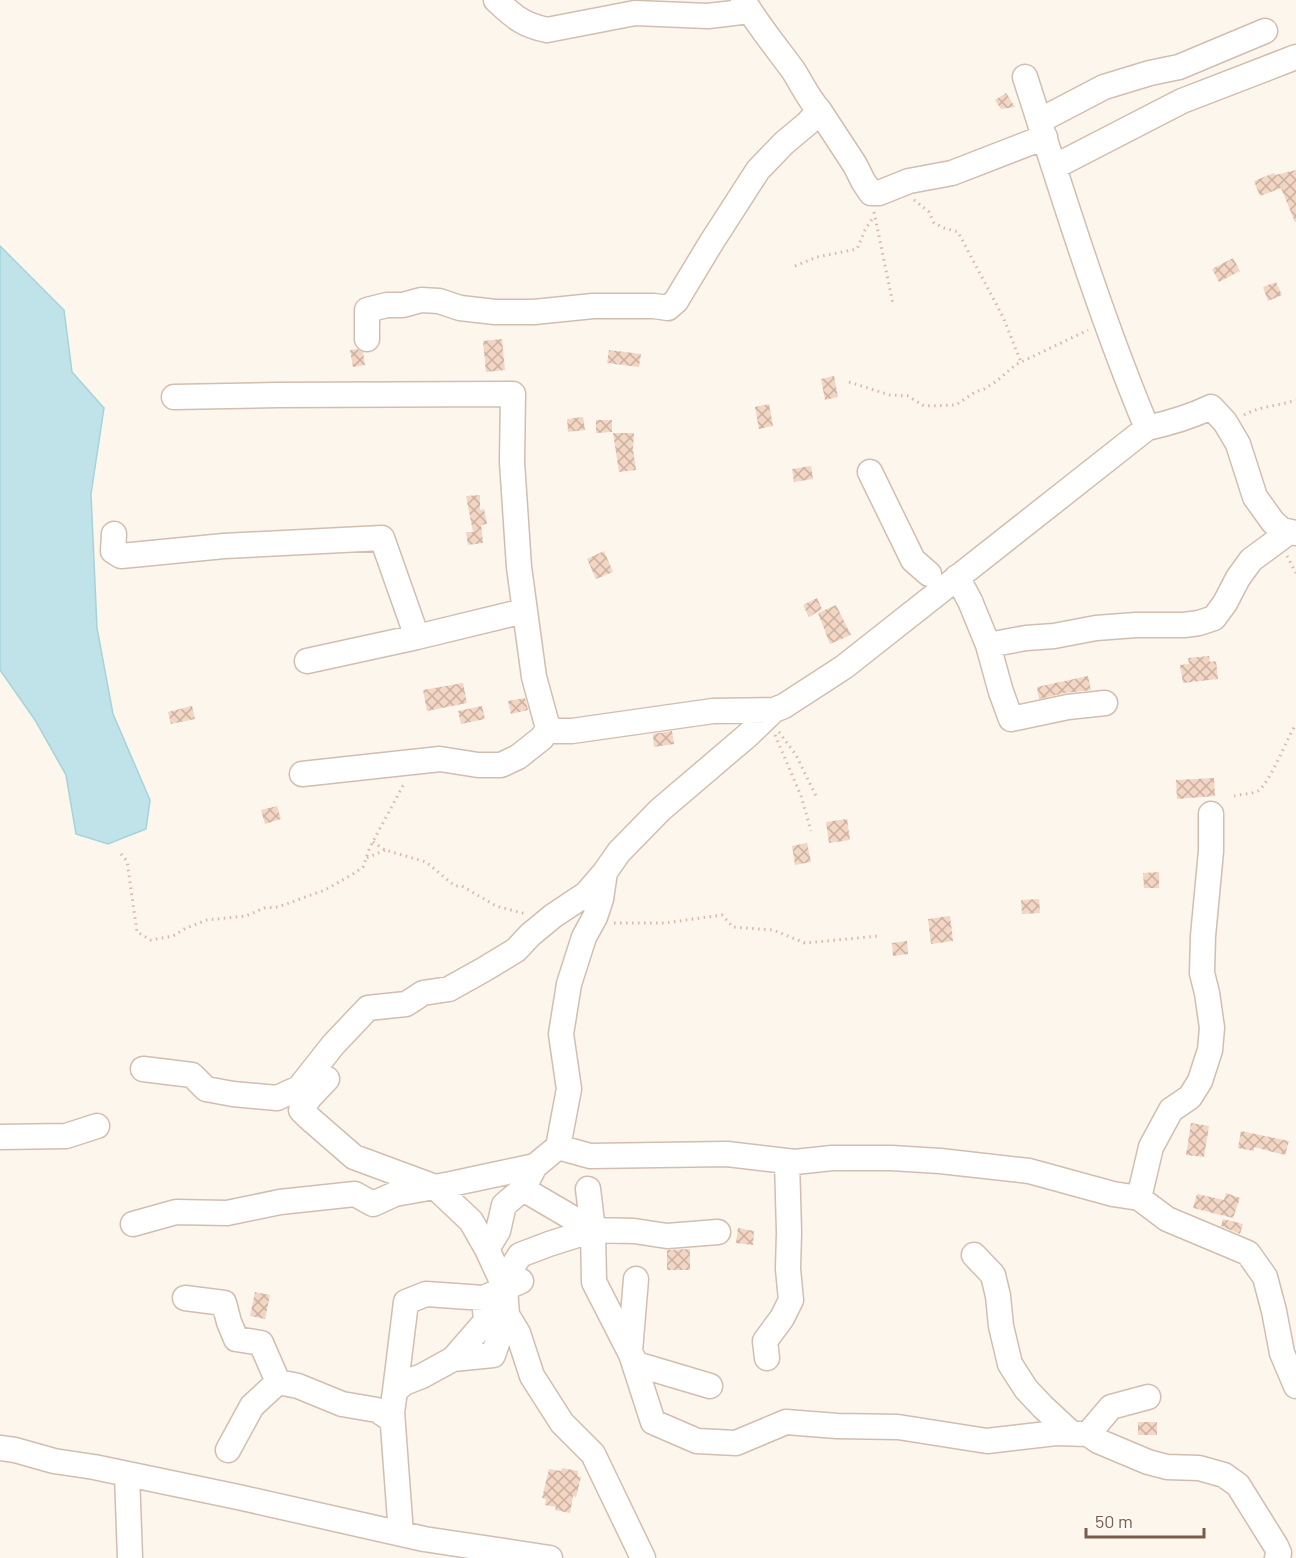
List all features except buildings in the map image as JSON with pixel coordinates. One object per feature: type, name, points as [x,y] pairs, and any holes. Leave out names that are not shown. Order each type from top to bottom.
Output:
[{"type":"street","points":[[496,0],[513,17],[534,27],[548,30],[634,13],[708,16],[747,6],[855,165],[873,203]]},
{"type":"street","points":[[873,203],[879,193],[909,181],[952,173],[1042,129],[1104,87],[1179,67],[1265,31]]},
{"type":"street","points":[[1054,167],[1182,101],[1296,57]]},
{"type":"street","points":[[1025,77],[1106,322],[1147,428]]},
{"type":"street","points":[[367,339],[366,310],[421,300],[440,301],[460,308],[495,312],[534,312],[593,306],[668,308],[676,301],[758,170],[819,110]]},
{"type":"street","points":[[174,397],[288,394],[513,394],[512,462],[519,567],[534,677],[549,727],[553,731],[572,730],[713,711],[771,713]]},
{"type":"street","points":[[143,1069],[192,1075],[206,1089],[277,1098],[299,1088],[368,1008],[406,1004],[423,993],[449,989],[516,950],[545,923],[586,894],[620,852],[660,810],[771,713],[844,667],[944,581],[1147,428],[1192,416],[1210,406],[1227,425],[1238,444],[1255,497],[1273,522],[1282,530],[1292,532]]},
{"type":"street","points":[[870,472],[914,560],[970,602],[988,645],[1000,692],[1011,719],[1068,707],[1104,704]]},
{"type":"street","points":[[988,645],[1096,628],[1184,625],[1214,618],[1251,560],[1292,532]]},
{"type":"street","points":[[114,534],[113,551],[121,556],[224,546],[382,538],[417,637]]},
{"type":"street","points":[[308,662],[524,610]]},
{"type":"street","points":[[303,774],[440,759],[478,765],[501,765],[518,757],[542,738],[549,727]]},
{"type":"street","points":[[1139,1198],[1151,1147],[1171,1110],[1190,1097],[1200,1081],[1210,1050],[1212,1028],[1202,973],[1211,851],[1211,814]]},
{"type":"street","points":[[487,1249],[498,1231],[504,1205],[523,1190],[535,1166],[558,1147],[569,1089],[561,1034],[567,994],[584,937],[601,899],[605,873]]},
{"type":"street","points":[[345,1033],[326,1081],[309,1097],[301,1110],[354,1157],[435,1187],[471,1221],[487,1249],[503,1287],[507,1315],[518,1333],[532,1376],[562,1423],[593,1454],[643,1558]]},
{"type":"street","points":[[0,1137],[66,1136],[97,1126]]},
{"type":"street","points":[[558,1147],[590,1156],[727,1154],[795,1162],[832,1158],[891,1158],[988,1166],[1029,1171],[1113,1194],[1139,1198],[1167,1220],[1248,1253],[1265,1277],[1282,1353],[1296,1386]]},
{"type":"street","points":[[767,1358],[765,1341],[782,1318],[791,1299],[788,1269],[787,1161]]},
{"type":"street","points":[[133,1224],[176,1212],[227,1213],[280,1202],[355,1194],[373,1204],[395,1194],[535,1166]]},
{"type":"street","points":[[588,1189],[593,1230],[594,1282],[636,1364],[710,1386]]},
{"type":"street","points":[[523,1190],[593,1230]]},
{"type":"street","points":[[395,1391],[404,1383],[422,1377],[453,1359],[486,1321],[520,1255],[593,1230],[634,1231],[668,1236],[718,1232]]},
{"type":"street","points":[[974,1255],[993,1275],[1010,1364],[1026,1389],[1043,1407],[1079,1433],[1148,1462],[1167,1467],[1199,1468],[1224,1474],[1238,1485],[1279,1554]]},
{"type":"street","points":[[636,1279],[630,1351],[653,1422],[697,1441],[736,1443],[786,1422],[898,1427],[987,1441],[1056,1433],[1079,1433],[1111,1407],[1148,1397]]},
{"type":"street","points":[[401,1534],[392,1412],[406,1302],[426,1294],[503,1287]]},
{"type":"street","points":[[185,1298],[224,1303],[236,1339],[261,1343],[278,1382]]},
{"type":"street","points":[[453,1359],[493,1355],[507,1315]]},
{"type":"street","points":[[278,1382],[298,1386],[342,1404],[376,1410],[392,1420]]},
{"type":"street","points":[[228,1450],[252,1406],[278,1382]]},
{"type":"street","points":[[0,1448],[401,1534],[448,1550],[550,1558]]},
{"type":"street","points":[[127,1474],[130,1558]]},
{"type":"path","points":[[897,186],[928,212],[934,223],[958,232],[1003,317],[1022,362]]},
{"type":"path","points":[[795,267],[818,257],[857,249],[873,203]]},
{"type":"path","points":[[873,203],[893,304]]},
{"type":"path","points":[[849,382],[890,394],[908,396],[924,406],[956,405],[997,381],[1015,365],[1106,322]]},
{"type":"path","points":[[1227,425],[1253,410],[1296,400]]},
{"type":"path","points":[[771,713],[796,755],[817,798]]},
{"type":"path","points":[[771,713],[811,831]]},
{"type":"path","points":[[1234,796],[1257,792],[1274,769],[1296,724]]},
{"type":"path","points":[[121,854],[127,861],[137,932],[151,940],[173,936],[207,920],[246,916],[264,908],[278,907],[325,890],[363,867],[373,842],[416,762]]},
{"type":"path","points":[[373,842],[385,850],[426,862],[454,886],[462,886],[496,906],[531,916],[545,923]]},
{"type":"path","points":[[366,858],[385,850]]},
{"type":"path","points":[[593,921],[621,924],[665,923],[722,915],[733,927],[773,930],[805,943],[879,936]]},
{"type":"water","points":[[0,246],[64,310],[72,372],[104,408],[91,494],[97,628],[113,714],[150,800],[146,829],[108,844],[76,834],[66,775],[35,720],[0,670]]}]
